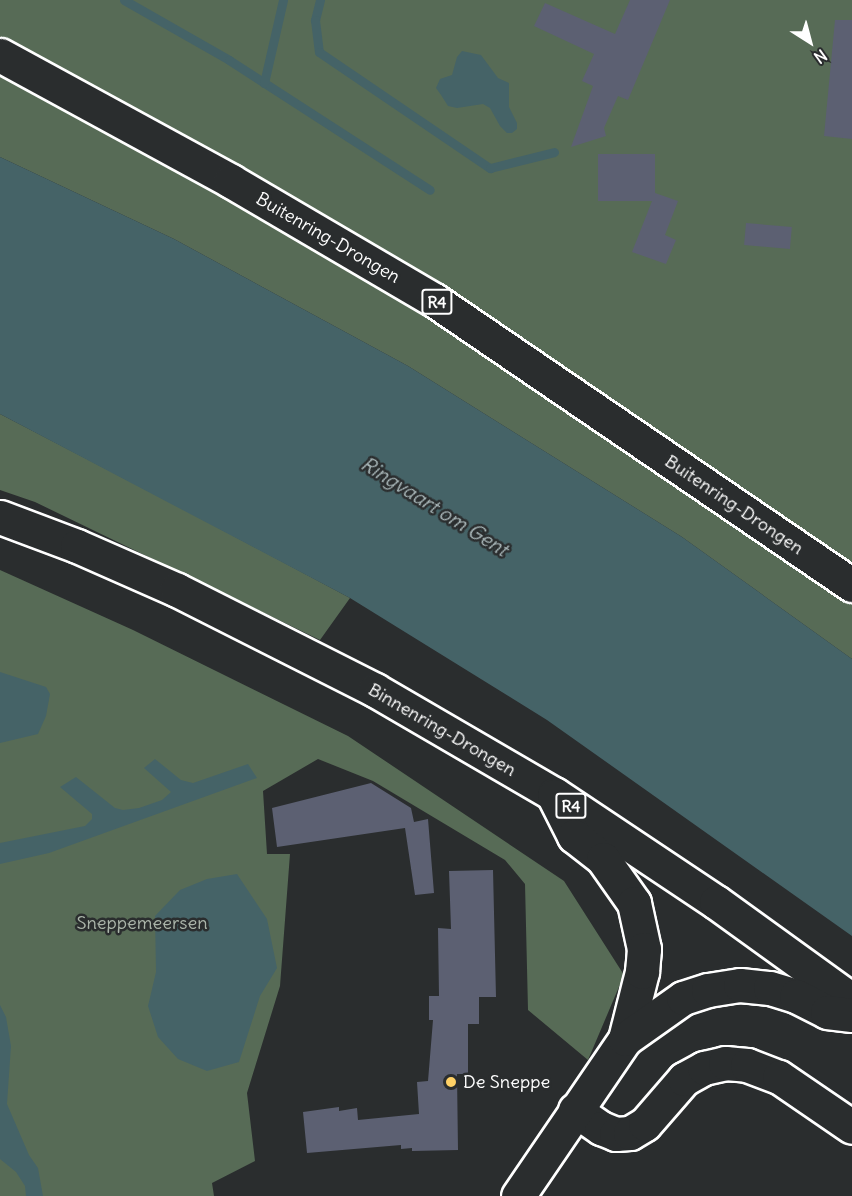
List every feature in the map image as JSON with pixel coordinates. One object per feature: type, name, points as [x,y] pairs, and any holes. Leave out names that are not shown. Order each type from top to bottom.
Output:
[{"type":"main road","name":"Buitenring-Drongen","points":[[0,56],[231,181],[434,300],[852,585]]},
{"type":"main road","name":"Binnenring-Drongen","points":[[0,517],[77,546],[274,638],[375,690],[554,794],[716,902],[852,1000]]},
{"type":"main road","points":[[554,794],[574,836],[603,859],[634,903],[644,949],[642,972],[625,1039]]},
{"type":"main road","points":[[518,1196],[625,1039],[683,998],[708,990],[740,985],[770,988],[796,996],[827,1012],[852,1015]]},
{"type":"main road","points":[[575,1110],[601,1128],[616,1134],[630,1133],[645,1124],[684,1079],[714,1066],[747,1065],[779,1077],[852,1127]]},
{"type":"green space","points":[[0,0],[852,0],[852,659],[682,537],[408,366],[174,239],[0,157]]},
{"type":"green space","points":[[0,414],[350,598],[320,640],[35,502],[0,490]]},
{"type":"green space","name":"Sneppemeersen","points":[[0,570],[133,630],[348,736],[564,881],[624,975],[588,1060],[528,1010],[525,884],[505,860],[373,781],[318,759],[263,791],[267,854],[290,854],[280,986],[247,1093],[255,1161],[212,1183],[214,1196],[0,1196]]},
{"type":"water","points":[[462,51],[481,55],[498,78],[509,83],[509,107],[517,123],[517,129],[512,133],[507,133],[500,126],[490,108],[483,104],[457,108],[448,106],[436,88],[440,79],[452,75],[457,57]]},
{"type":"water","name":"Ringvaart om Gent","points":[[0,157],[174,239],[408,366],[682,537],[852,659],[852,936],[547,720],[350,598],[0,414]]},
{"type":"water","points":[[0,672],[46,687],[50,694],[46,716],[38,734],[0,743]]},
{"type":"water","points":[[155,759],[181,780],[193,783],[248,764],[257,778],[49,853],[0,864],[0,843],[85,826],[92,819],[92,814],[60,787],[76,777],[115,808],[123,810],[139,808],[162,800],[171,792],[144,768]]},
{"type":"water","points":[[237,874],[267,919],[277,968],[260,996],[239,1062],[207,1071],[178,1059],[158,1037],[148,1006],[156,972],[155,916],[180,890],[207,879]]},
{"type":"water","points":[[0,1005],[6,1017],[11,1046],[7,1104],[29,1155],[38,1168],[43,1196],[26,1196],[25,1186],[16,1172],[0,1159]]},
{"type":"building","points":[[630,0],[670,0],[628,100],[618,96],[604,128],[606,136],[571,147],[593,86],[582,81],[594,54],[534,26],[545,3],[615,34]]},
{"type":"building","points":[[835,20],[852,20],[852,139],[824,136]]},
{"type":"building","points":[[598,154],[655,154],[655,193],[678,201],[665,235],[676,240],[666,264],[632,252],[652,201],[598,201]]},
{"type":"building","points":[[746,223],[792,227],[790,249],[744,245]]},
{"type":"building","points":[[371,783],[411,808],[414,822],[428,819],[434,893],[415,895],[405,828],[277,847],[272,808]]},
{"type":"building","points":[[493,870],[496,997],[479,997],[479,1024],[468,1024],[468,1074],[457,1074],[458,1150],[412,1151],[412,1148],[401,1149],[401,1145],[307,1153],[303,1112],[339,1107],[339,1111],[357,1108],[358,1120],[419,1114],[417,1082],[428,1081],[433,1020],[429,1020],[429,996],[439,996],[438,928],[451,929],[449,871]]},
{"type":"waterway","points":[[124,0],[229,60],[430,190]]},
{"type":"waterway","points":[[264,83],[283,0]]},
{"type":"waterway","points":[[320,0],[315,20],[319,52],[490,168],[554,152]]},
{"type":"place","name":"De Sneppe","points":[[451,1082]]}]
